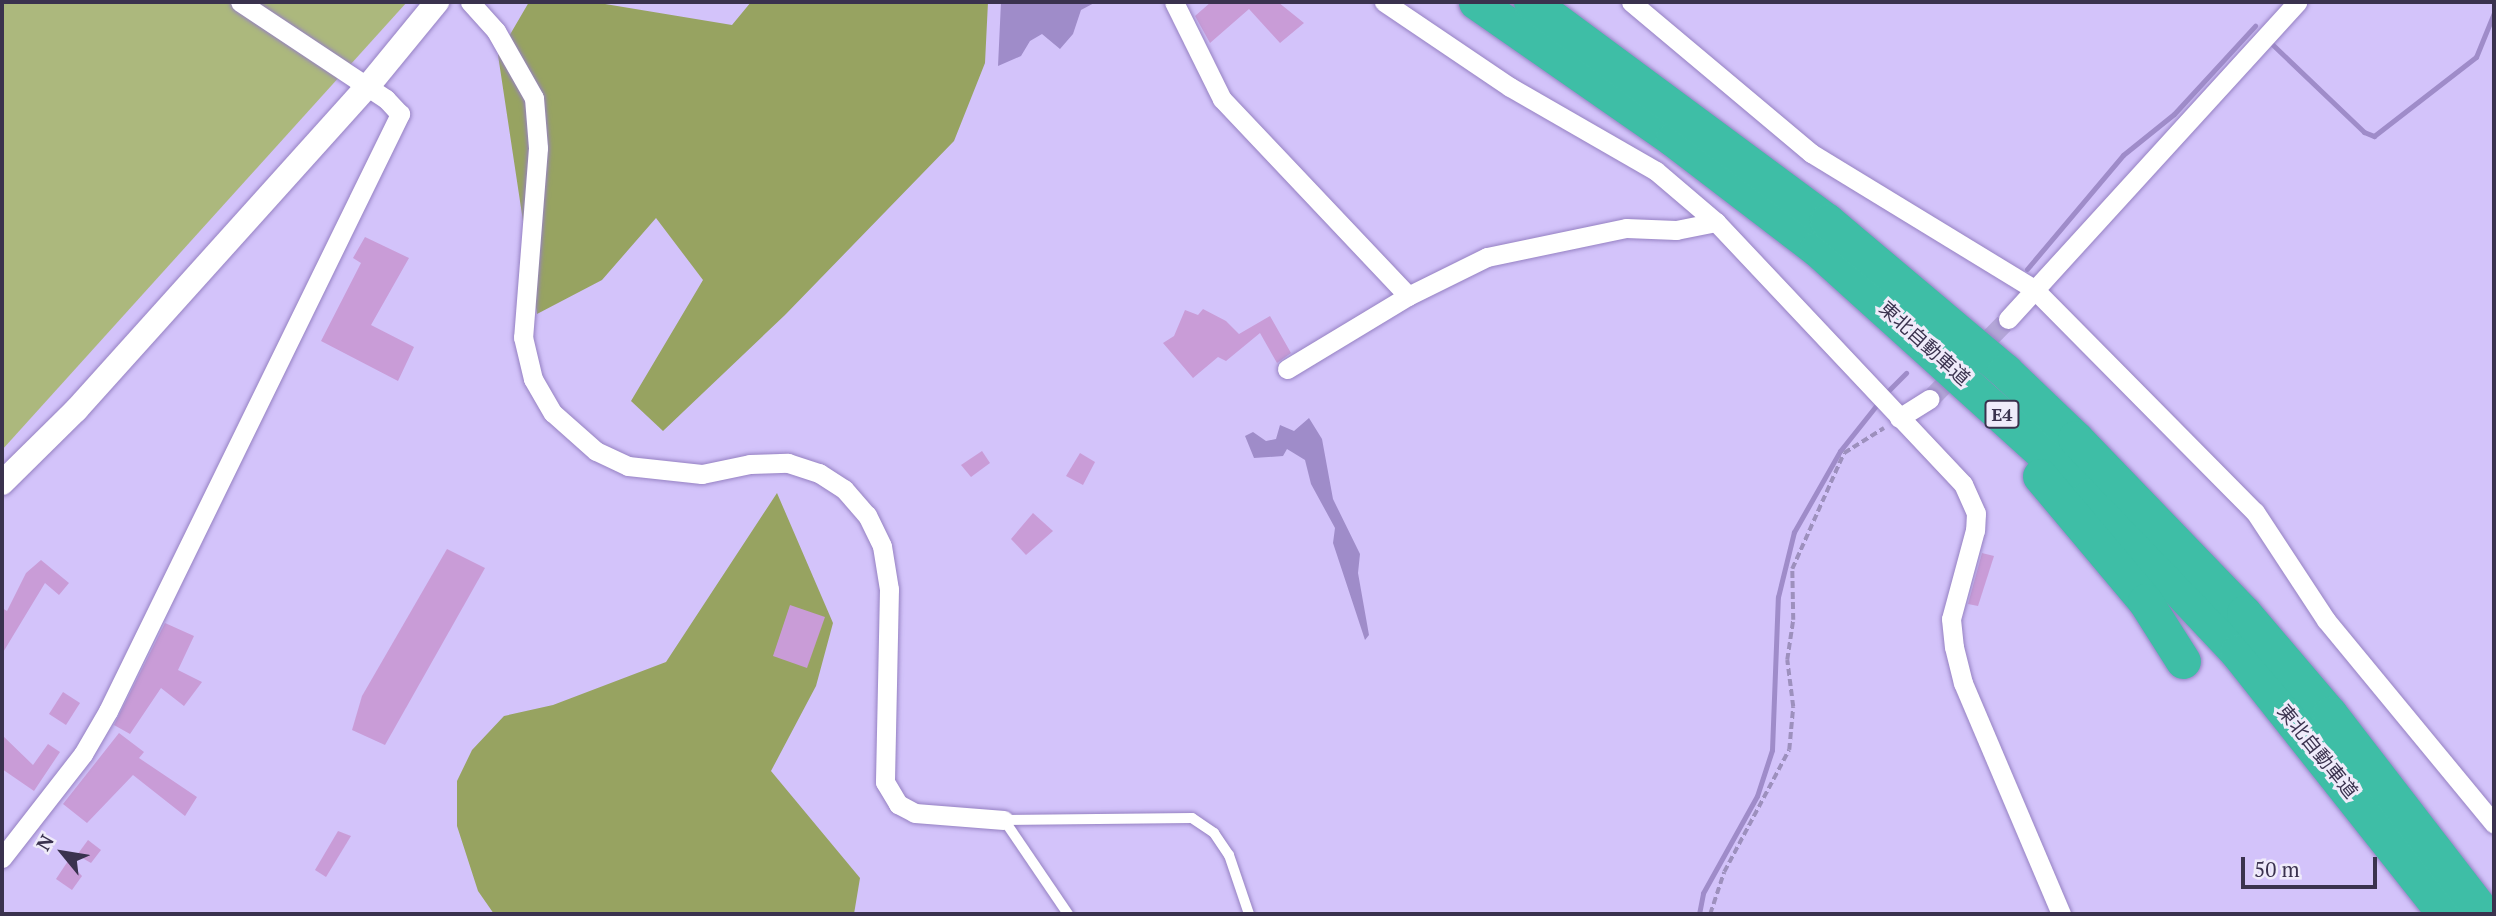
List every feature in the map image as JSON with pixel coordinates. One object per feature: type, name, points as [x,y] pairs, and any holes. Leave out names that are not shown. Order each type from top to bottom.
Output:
[{"type":"highway","name":"東北自動車道","points":[[1476,2],[1753,199],[1881,303],[2132,537],[2237,652],[2445,914]]},
{"type":"highway","name":"東北自動車道","points":[[1531,2],[1827,221],[2005,371],[2196,560],[2330,714],[2484,914]]},
{"type":"highway","points":[[1753,199],[1792,250],[1932,370],[2039,475],[2145,601],[2183,661]]},
{"type":"highway","points":[[2415,821],[2494,908]]},
{"type":"street","points":[[2,858],[83,754],[108,711],[400,114],[368,86],[240,2]]},
{"type":"street","points":[[2,483],[76,410],[368,86],[437,2]]},
{"type":"street","points":[[470,2],[496,31],[534,98],[538,148],[523,337],[533,379],[553,412],[596,451],[628,466],[662,473],[702,474],[750,464],[788,463],[819,473],[844,489],[867,515],[882,546],[889,589],[885,782],[898,804],[915,813],[1004,821]]},
{"type":"street","points":[[1174,2],[1222,99],[1408,296]]},
{"type":"street","points":[[1384,2],[1510,88],[1656,171],[1716,222],[1971,498],[1975,530],[1951,620],[1954,647],[1963,683],[2061,914]]},
{"type":"street","points":[[1630,2],[1811,153],[2034,289],[2255,512],[2326,620],[2494,824]]},
{"type":"street","points":[[2008,319],[2298,2]]},
{"type":"street","points":[[1287,369],[1408,296],[1488,257],[1626,228],[1676,230],[1716,222]]},
{"type":"street","points":[[1899,418],[1930,399]]},
{"type":"lane","points":[[1004,821],[1192,818],[1214,833],[1228,855],[1250,914]]},
{"type":"lane","points":[[1004,821],[1068,914]]},
{"type":"path","points":[[1710,914],[1724,872],[1789,750],[1793,707],[1787,660],[1793,620],[1792,569],[1801,545],[1844,453],[1899,418]]},
{"type":"green space","points":[[2,2],[407,2],[2,450]]},
{"type":"green space","points":[[529,2],[593,2],[732,25],[751,2],[988,2],[985,63],[954,141],[785,315],[663,431],[631,401],[703,280],[656,218],[602,280],[537,314],[498,55]]},
{"type":"green space","points":[[777,493],[833,623],[816,686],[771,771],[860,878],[854,914],[494,914],[478,891],[457,826],[457,781],[472,750],[504,716],[553,705],[666,662]]},
{"type":"shaded area","points":[[1001,2],[1096,2],[1081,10],[1073,34],[1060,49],[1042,34],[1030,41],[1021,56],[998,66]]},
{"type":"shaded area","points":[[1309,418],[1322,439],[1333,499],[1360,554],[1358,573],[1369,635],[1365,640],[1333,543],[1335,528],[1311,484],[1305,460],[1287,449],[1283,456],[1254,458],[1245,436],[1253,432],[1266,441],[1276,439],[1280,425],[1294,431]]},
{"type":"building","points":[[1211,2],[1278,2],[1304,23],[1280,43],[1249,9],[1210,43],[1195,16]]},
{"type":"building","points":[[365,237],[409,258],[371,325],[414,347],[398,381],[321,341],[361,263],[353,258]]},
{"type":"building","points":[[1203,309],[1226,321],[1239,334],[1270,316],[1291,353],[1277,363],[1260,333],[1226,361],[1218,357],[1193,378],[1163,343],[1174,336],[1185,310],[1198,315]]},
{"type":"building","points":[[982,451],[990,463],[971,477],[961,465]]},
{"type":"building","points":[[1080,453],[1095,462],[1083,485],[1066,476]]},
{"type":"building","points":[[1033,513],[1053,531],[1026,555],[1011,539]]},
{"type":"building","points":[[447,549],[485,568],[385,745],[352,730],[362,696]]},
{"type":"building","points":[[1982,553],[1994,556],[1978,606],[1968,604]]},
{"type":"building","points":[[41,560],[69,583],[59,595],[45,583],[2,654],[2,608],[7,611],[26,573]]},
{"type":"building","points":[[790,605],[825,617],[807,668],[773,656]]},
{"type":"building","points":[[165,623],[194,636],[178,670],[202,682],[184,706],[161,688],[130,734],[114,725]]},
{"type":"building","points":[[63,692],[80,703],[66,725],[49,714]]},
{"type":"building","points":[[119,733],[144,752],[139,758],[197,797],[185,816],[133,775],[87,823],[63,804]]},
{"type":"building","points":[[2,735],[33,765],[48,744],[60,752],[34,791],[2,769]]},
{"type":"building","points":[[338,831],[351,836],[326,877],[315,870]]},
{"type":"building","points":[[88,840],[101,850],[91,863],[77,855]]},
{"type":"building","points":[[68,861],[82,876],[72,890],[56,879]]},
{"type":"waterway","points":[[2273,45],[2364,132],[2374,136],[2476,57],[2494,13]]},
{"type":"waterway","points":[[2027,269],[2123,155],[2174,114],[2255,26]]},
{"type":"waterway","points":[[1885,394],[1906,373]]},
{"type":"waterway","points":[[1699,914],[1703,893],[1757,796],[1772,750],[1778,597],[1794,532],[1840,451],[1879,402]]},
{"type":"tunnel","points":[[1930,399],[2008,319]]}]
